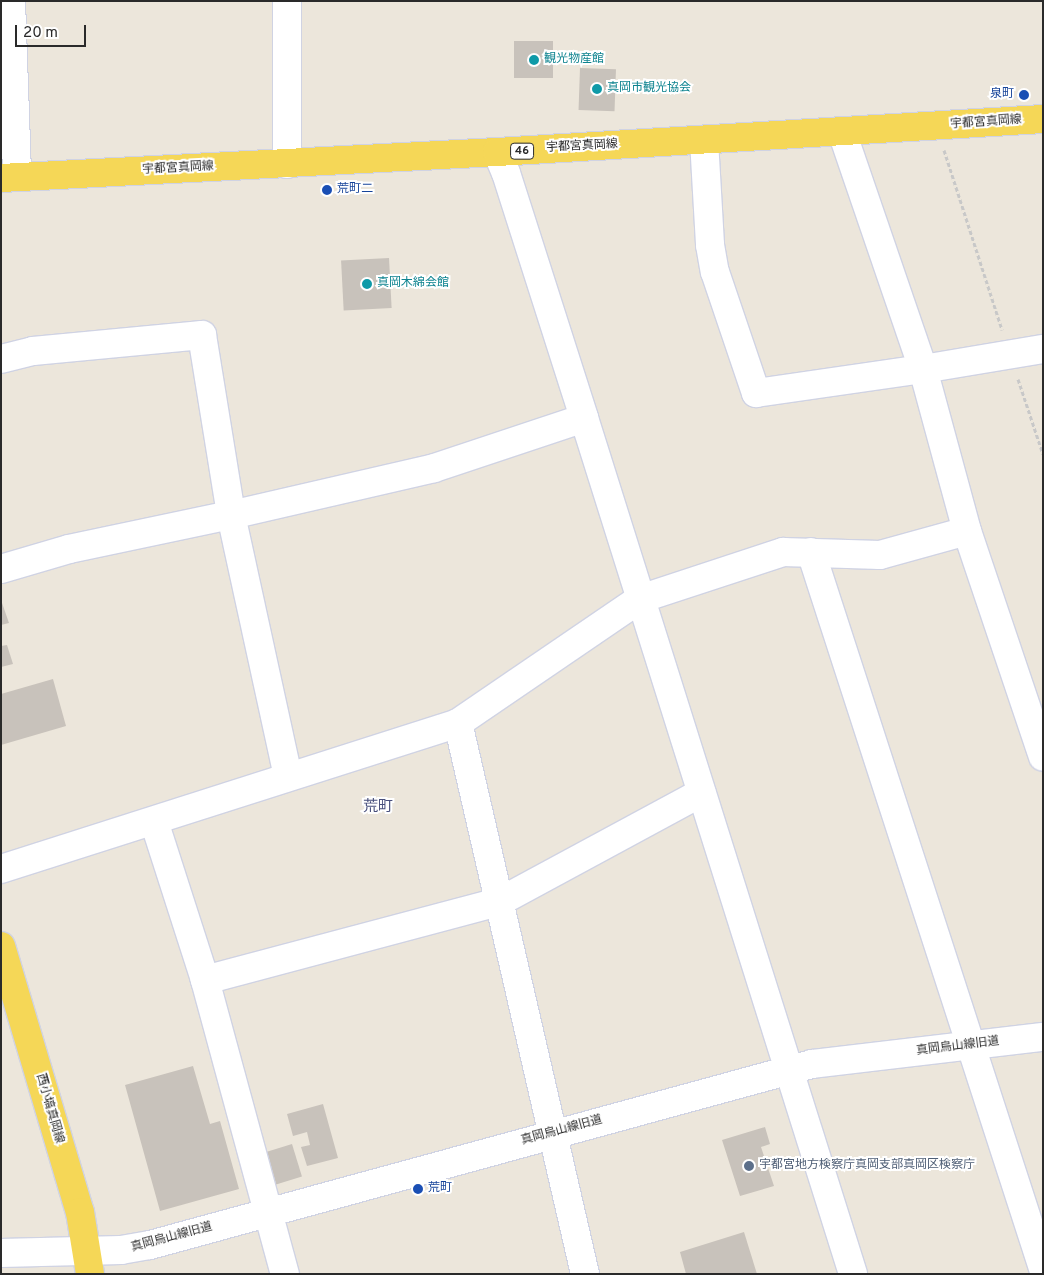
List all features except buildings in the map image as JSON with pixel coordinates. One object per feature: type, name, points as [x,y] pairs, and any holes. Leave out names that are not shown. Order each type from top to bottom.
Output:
[{"type":"main road","name":"宇都宮真岡線","points":[[9,178],[287,164],[1043,119]]},
{"type":"main road","name":"西小塙真岡線","points":[[1,946],[80,1212],[89,1263]]},
{"type":"street","points":[[9,178],[10,1]]},
{"type":"street","points":[[287,1],[287,164]]},
{"type":"street","points":[[842,132],[923,369],[967,530],[1043,756]]},
{"type":"street","points":[[704,140],[710,245],[715,272],[756,393],[923,369],[1043,349]]},
{"type":"street","points":[[497,152],[509,182],[584,418],[853,1274]]},
{"type":"street","points":[[1,359],[33,351],[202,334],[231,515],[288,776]]},
{"type":"street","points":[[1,569],[69,548],[231,515],[434,468],[584,418]]},
{"type":"street","points":[[1,869],[458,723],[640,600],[783,552],[880,555],[967,530]]},
{"type":"street","points":[[811,552],[1043,1268]]},
{"type":"street","points":[[458,723],[585,1274]]},
{"type":"street","points":[[205,980],[499,902],[702,793]]},
{"type":"street","points":[[154,821],[205,980],[285,1274]]},
{"type":"street","name":"真岡烏山線旧道","points":[[1,1253],[89,1263],[121,1250],[150,1245],[553,1133],[812,1064],[1043,1037]]},
{"type":"path","points":[[936,126],[1043,454]]},
{"type":"place","name":"観光物産館","points":[[534,60]]},
{"type":"place","name":"真岡市観光協会","points":[[597,89]]},
{"type":"place","name":"泉町","points":[[1024,95]]},
{"type":"place","name":"荒町二","points":[[327,190]]},
{"type":"place","name":"真岡木綿会館","points":[[367,284]]},
{"type":"place","name":"宇都宮地方検察庁真岡支部真岡区検察庁","points":[[749,1166]]},
{"type":"place","name":"荒町","points":[[418,1189]]},
{"type":"district","name":"荒町","points":[[378,808]]}]
